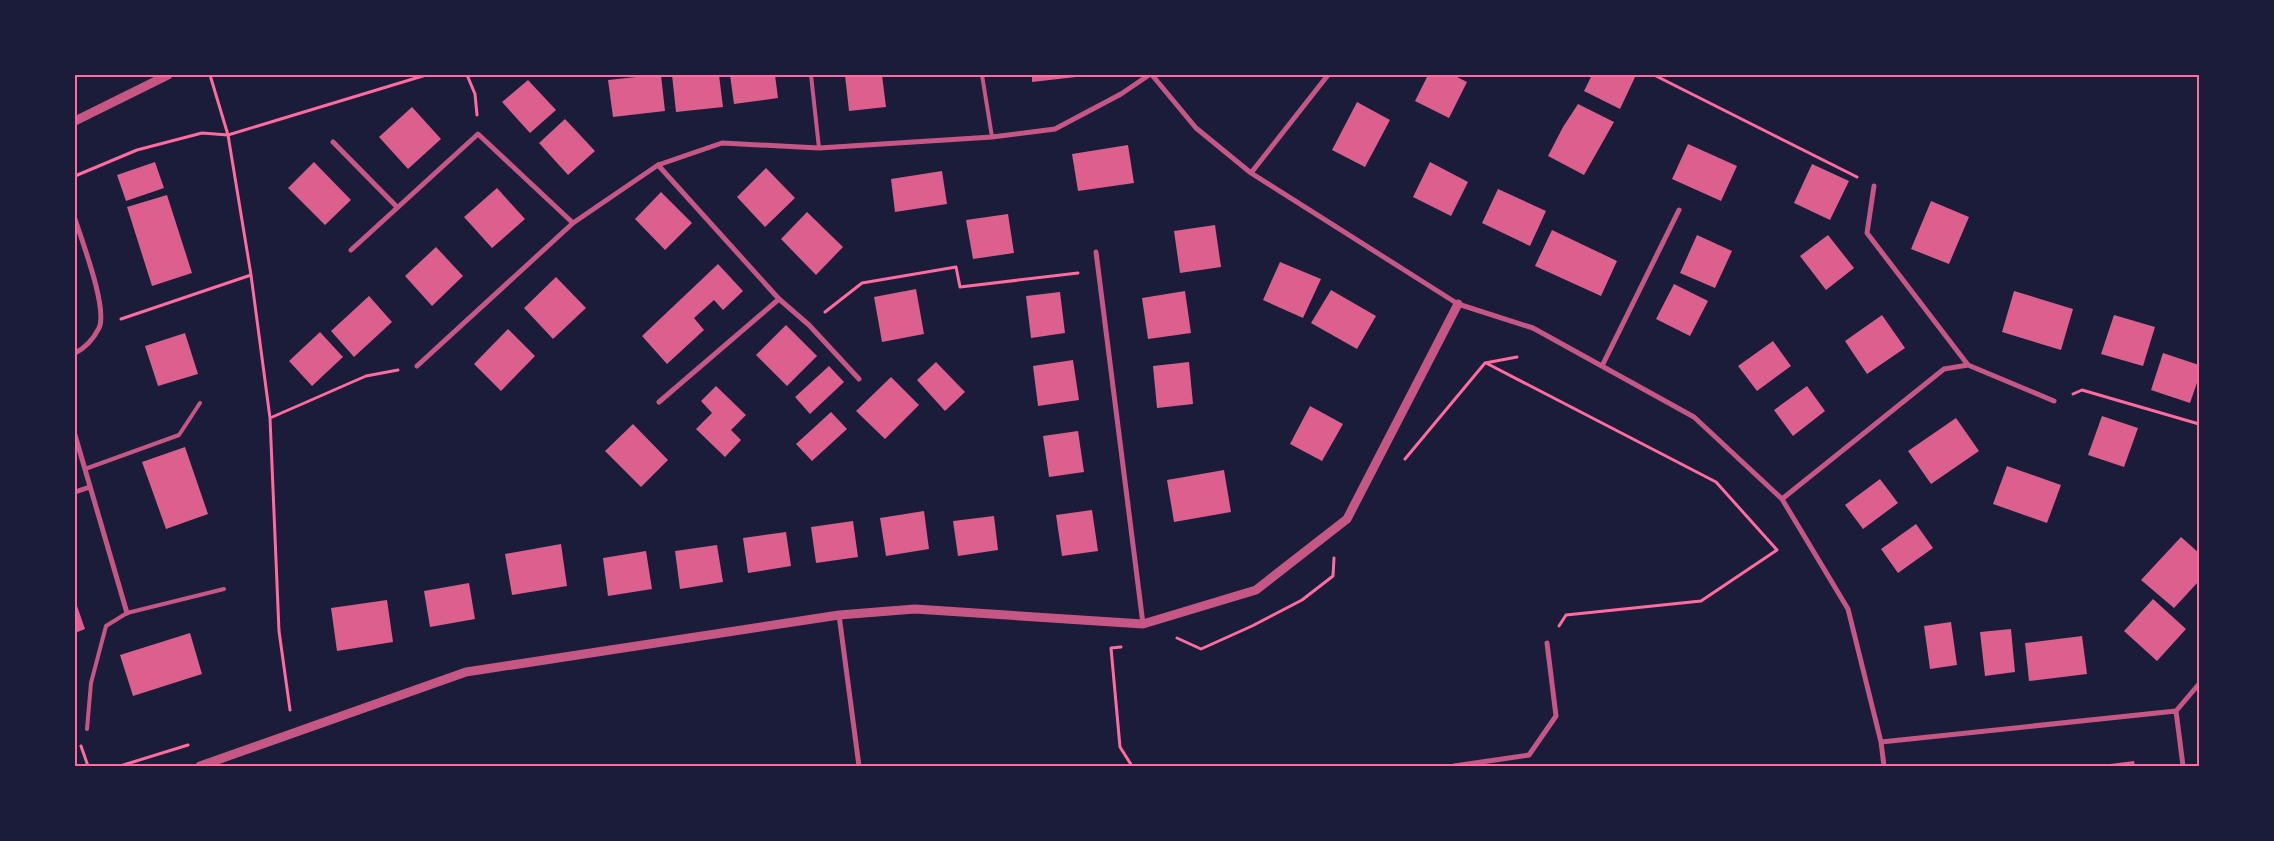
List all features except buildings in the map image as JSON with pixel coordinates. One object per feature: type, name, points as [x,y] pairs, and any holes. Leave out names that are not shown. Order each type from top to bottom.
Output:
[{"type":"street","points":[[75,120],[168,75]]},
{"type":"street","points":[[417,366],[573,223],[658,165],[722,143],[819,148],[992,137],[1054,129],[1121,94],[1151,75],[1196,128],[1251,173],[1458,304],[1533,328],[1694,417],[1782,499],[1848,609],[1881,742],[1884,766]]},
{"type":"street","points":[[1251,173],[1328,75]]},
{"type":"street","points":[[351,250],[478,134],[573,223]]},
{"type":"street","points":[[333,142],[397,207]]},
{"type":"street","points":[[658,165],[779,299],[809,325],[859,378]]},
{"type":"street","points":[[1874,186],[1867,233],[1968,366]]},
{"type":"street","points":[[1602,366],[1679,210]]},
{"type":"street","points":[[75,219],[100,300],[100,327],[84,348],[75,352]]},
{"type":"street","points":[[1096,252],[1143,624]]},
{"type":"street","points":[[659,402],[779,299]]},
{"type":"street","points":[[200,766],[466,672],[839,615],[915,609],[1143,624],[1256,590],[1347,519],[1458,304]]},
{"type":"street","points":[[1782,499],[1944,369],[1968,366],[2054,401]]},
{"type":"street","points":[[75,434],[128,613]]},
{"type":"street","points":[[75,492],[90,487]]},
{"type":"street","points":[[839,615],[859,766]]},
{"type":"street","points":[[1454,766],[1528,755],[1556,716],[1547,643]]},
{"type":"street","points":[[1881,742],[2176,711],[2199,684]]},
{"type":"street","points":[[2176,711],[2183,766]]},
{"type":"lane","points":[[811,75],[819,148]]},
{"type":"lane","points":[[982,75],[992,137]]},
{"type":"lane","points":[[85,469],[179,435],[200,403]]},
{"type":"lane","points":[[87,729],[91,683],[106,626],[128,613],[224,589]]},
{"type":"path","points":[[210,75],[228,135],[251,275],[270,418],[279,631],[291,710]]},
{"type":"path","points":[[75,176],[137,150],[202,133],[228,135],[426,75]]},
{"type":"path","points":[[467,75],[475,94],[478,134]]},
{"type":"path","points":[[1654,75],[1874,186]]},
{"type":"path","points":[[809,325],[862,283],[956,267],[960,287],[1098,270]]},
{"type":"path","points":[[100,327],[251,275]]},
{"type":"path","points":[[1485,363],[1716,482],[1777,550],[1702,601],[1566,615],[1547,643]]},
{"type":"path","points":[[270,418],[366,376],[417,366]]},
{"type":"path","points":[[2054,401],[2082,390],[2199,424]]},
{"type":"path","points":[[1111,648],[1120,747],[1132,766]]}]
